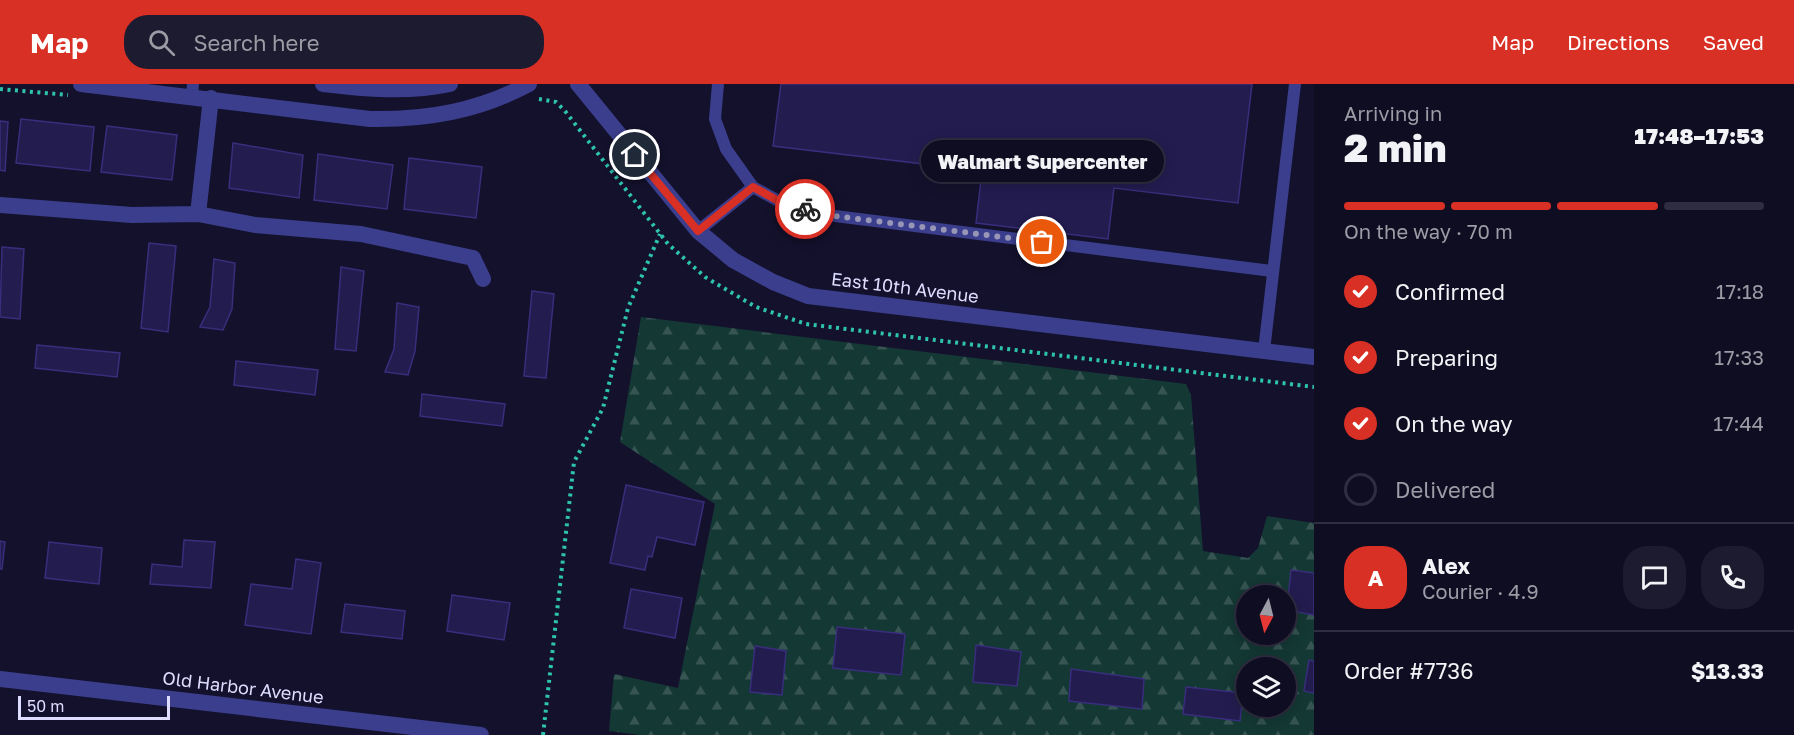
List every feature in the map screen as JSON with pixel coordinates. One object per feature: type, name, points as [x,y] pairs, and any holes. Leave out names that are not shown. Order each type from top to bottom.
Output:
[{"type":"street","points":[[322,84],[424,90],[450,84]]},
{"type":"street","points":[[79,90],[192,90],[211,98],[370,119],[394,119],[423,118],[457,112],[487,103],[529,84]]},
{"type":"street","name":"East 10th Avenue","points":[[578,84],[698,231],[733,260],[773,282],[808,296],[1314,357]]},
{"type":"street","points":[[198,214],[211,98]]},
{"type":"street","points":[[0,205],[132,215],[198,214],[255,225],[361,234],[473,258],[483,279]]},
{"type":"street","name":"Old Harbor Avenue","points":[[0,679],[481,735]]},
{"type":"lane","points":[[718,84],[715,119],[726,149],[753,187],[784,204],[835,216],[1272,271]]},
{"type":"lane","points":[[1264,351],[1295,84]]},
{"type":"lane","points":[[698,231],[753,187]]},
{"type":"path","points":[[0,89],[79,90]]},
{"type":"path","points":[[536,100],[556,102],[565,111],[660,234],[705,277],[756,307],[806,324],[1314,387]]},
{"type":"path","points":[[543,735],[574,462],[603,408],[628,308],[660,234]]},
{"type":"green space","points":[[641,317],[1186,384],[1191,395],[1203,551],[1248,558],[1258,548],[1267,516],[1314,523],[1314,735],[640,735],[609,731],[614,674],[678,688],[715,504],[620,442]]},
{"type":"building","points":[[781,84],[1252,84],[1238,203],[1114,188],[1108,239],[976,223],[982,171],[773,146]]},
{"type":"building","points":[[21,119],[94,127],[90,171],[16,163]]},
{"type":"building","points":[[0,121],[8,122],[5,171],[0,170]]},
{"type":"building","points":[[107,126],[177,135],[172,180],[101,172]]},
{"type":"building","points":[[233,143],[303,155],[299,198],[229,188]]},
{"type":"building","points":[[318,154],[393,165],[387,209],[314,200]]},
{"type":"building","points":[[409,158],[482,167],[476,218],[404,209]]},
{"type":"building","points":[[149,243],[176,246],[168,332],[141,328]]},
{"type":"building","points":[[2,247],[24,249],[20,319],[0,317]]},
{"type":"building","points":[[214,259],[235,263],[232,309],[223,330],[200,327],[210,307]]},
{"type":"building","points":[[341,267],[364,271],[356,351],[335,349]]},
{"type":"building","points":[[532,291],[554,294],[546,378],[524,376]]},
{"type":"building","points":[[397,303],[419,307],[415,351],[408,375],[385,372],[394,349]]},
{"type":"building","points":[[37,345],[120,353],[117,377],[35,368]]},
{"type":"building","points":[[236,361],[318,370],[315,395],[234,385]]},
{"type":"building","points":[[422,394],[505,404],[502,426],[420,416]]},
{"type":"building","points":[[626,485],[704,502],[695,545],[657,537],[652,557],[648,556],[645,570],[610,563]]},
{"type":"building","points":[[184,540],[215,542],[211,588],[150,584],[152,564],[182,567]]},
{"type":"building","points":[[0,541],[5,542],[2,569],[0,569]]},
{"type":"building","points":[[49,542],[102,548],[99,584],[45,578]]},
{"type":"building","points":[[296,559],[321,563],[311,634],[245,625],[251,584],[292,589]]},
{"type":"building","points":[[1291,570],[1314,573],[1314,615],[1296,612],[1296,585],[1290,585]]},
{"type":"building","points":[[631,589],[682,598],[675,638],[624,628]]},
{"type":"building","points":[[452,595],[510,603],[504,640],[447,631]]},
{"type":"building","points":[[345,604],[405,611],[402,639],[341,632]]},
{"type":"building","points":[[837,627],[905,634],[901,675],[833,668]]},
{"type":"building","points":[[976,645],[1021,652],[1017,686],[973,682]]},
{"type":"building","points":[[755,646],[786,651],[782,695],[750,692]]},
{"type":"building","points":[[1309,660],[1314,661],[1314,693],[1304,691]]},
{"type":"building","points":[[1071,669],[1144,679],[1142,709],[1069,701]]},
{"type":"building","points":[[1186,687],[1236,692],[1236,717],[1240,717],[1240,721],[1183,714]]},
{"type":"way so far","points":[[805,209],[835,216],[1042,242]]},
{"type":"place","name":"Walmart Supercenter","points":[[1042,242]]},
{"type":"route","points":[[635,155],[698,231],[753,187],[784,204],[805,209]]}]
